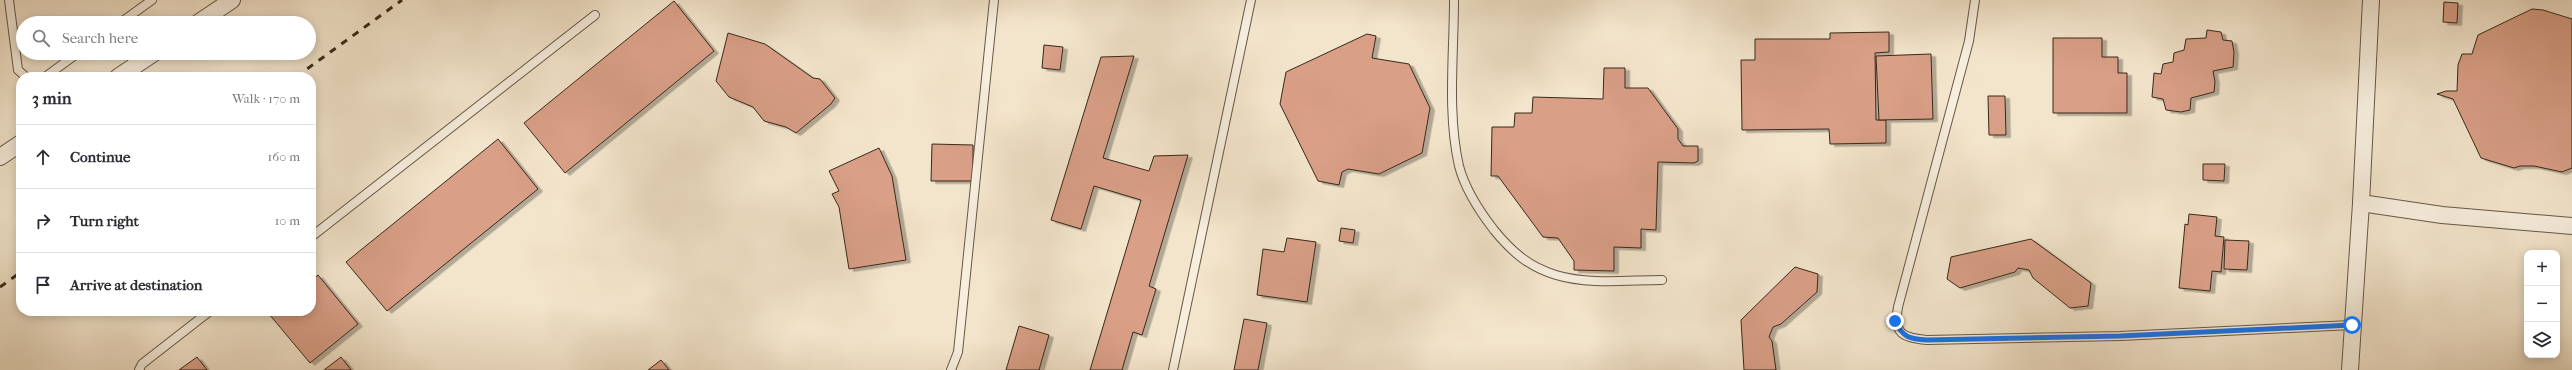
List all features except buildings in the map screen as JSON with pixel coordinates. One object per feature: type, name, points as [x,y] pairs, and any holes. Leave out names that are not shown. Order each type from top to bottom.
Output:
[{"type":"street","points":[[208,16],[232,0]]},
{"type":"street","points":[[2350,370],[2361,203],[2371,0]]},
{"type":"street","points":[[126,72],[144,60]]},
{"type":"street","points":[[0,157],[16,146]]},
{"type":"street","points":[[2361,203],[2442,215],[2572,226]]},
{"type":"lane","points":[[9,0],[16,54]]},
{"type":"lane","points":[[130,16],[152,0]]},
{"type":"lane","points":[[951,370],[958,352],[994,0]]},
{"type":"lane","points":[[1173,370],[1251,0]]},
{"type":"lane","points":[[1454,0],[1453,120],[1460,167],[1471,195],[1488,222],[1509,248],[1520,257],[1532,266],[1558,275],[1592,280],[1662,280]]},
{"type":"lane","points":[[1975,0],[1968,41],[1895,321],[1904,335],[1908,338],[1935,340],[2120,336],[2352,325]]},
{"type":"lane","points":[[316,233],[595,15]]},
{"type":"lane","points":[[17,60],[18,70],[20,72]]},
{"type":"lane","points":[[52,72],[68,60]]},
{"type":"lane","points":[[139,370],[142,364],[204,316]]},
{"type":"railway","points":[[303,72],[402,0]]},
{"type":"railway","points":[[0,287],[16,276]]},
{"type":"route","points":[[1895,321],[1900,332],[1908,338],[1927,340],[2120,336],[2352,325]]}]
